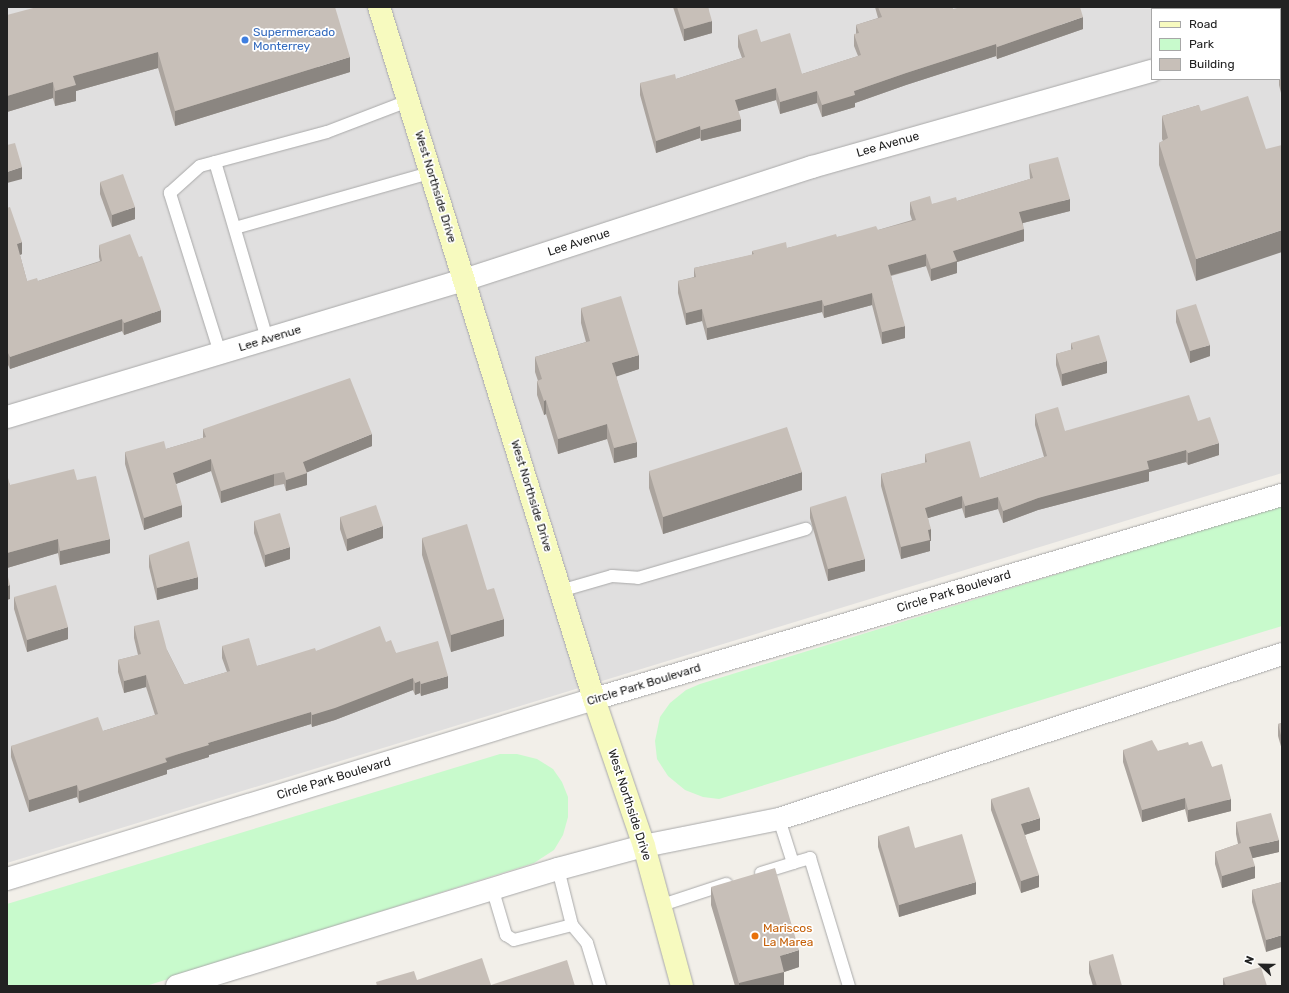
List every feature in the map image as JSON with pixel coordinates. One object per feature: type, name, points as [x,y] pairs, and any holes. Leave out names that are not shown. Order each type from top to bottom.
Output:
[{"type":"main road","name":"West Northside Drive","points":[[378,7],[594,699],[644,846],[659,906],[682,986]]},
{"type":"street","name":"Lee Avenue","points":[[7,417],[464,280],[812,167],[1151,71]]},
{"type":"street","name":"Circle Park Boulevard","points":[[7,879],[594,699],[1282,495]]},
{"type":"street","points":[[177,986],[493,891],[558,869],[644,846],[779,819],[1282,654]]},
{"type":"lane","points":[[220,353],[170,193],[200,166],[327,132],[408,101]]},
{"type":"lane","points":[[216,162],[267,339]]},
{"type":"lane","points":[[234,228],[430,173]]},
{"type":"lane","points":[[560,591],[612,576],[638,578],[806,529]]},
{"type":"lane","points":[[779,819],[793,863]]},
{"type":"lane","points":[[659,906],[810,858],[849,986]]},
{"type":"lane","points":[[558,869],[572,925],[587,943],[600,986]]},
{"type":"lane","points":[[493,891],[506,935],[514,940],[572,925]]},
{"type":"shaded area","points":[[7,7],[1282,7],[1282,473],[7,863]]},
{"type":"green space","points":[[1282,505],[1282,626],[719,799],[703,797],[685,790],[668,776],[657,759],[655,741],[660,717],[670,703],[686,690],[700,684]]},
{"type":"green space","points":[[500,754],[517,754],[537,759],[553,769],[562,782],[568,797],[568,817],[563,835],[554,850],[534,863],[146,986],[7,986],[7,904]]},
{"type":"building","points":[[37,7],[335,7],[350,57],[175,111],[158,52],[73,76],[76,85],[55,91],[53,82],[7,96],[7,15]]},
{"type":"building","points":[[677,7],[708,7],[712,21],[684,29]]},
{"type":"building","points":[[878,7],[953,7],[953,9],[961,7],[1080,7],[1083,17],[997,47],[996,44],[906,73],[854,91],[855,95],[822,105],[817,91],[780,102],[776,88],[735,100],[741,119],[701,130],[700,126],[656,141],[640,83],[675,74],[676,79],[745,57],[738,35],[757,29],[761,42],[790,33],[802,74],[861,55],[854,34],[859,33],[856,25],[882,17]]},
{"type":"building","points":[[1282,62],[1282,75],[1281,71]]},
{"type":"building","points":[[1248,96],[1266,149],[1282,145],[1282,230],[1196,259],[1159,143],[1168,138],[1162,116],[1199,105],[1201,111]]},
{"type":"building","points":[[15,143],[22,167],[7,172],[7,145]]},
{"type":"building","points":[[1058,157],[1070,199],[1019,212],[1024,229],[953,251],[957,261],[931,269],[926,254],[888,265],[905,326],[882,332],[872,293],[824,306],[822,300],[707,328],[702,309],[686,313],[678,281],[696,277],[694,268],[754,254],[752,251],[786,242],[787,248],[836,234],[837,237],[876,226],[878,230],[916,220],[910,202],[930,196],[932,204],[956,197],[957,201],[1033,178],[1029,164]]},
{"type":"building","points":[[123,174],[135,207],[112,215],[100,182]]},
{"type":"building","points":[[10,207],[22,242],[17,244],[27,281],[37,278],[38,281],[102,261],[99,245],[130,234],[139,257],[142,256],[161,310],[124,323],[122,319],[10,357],[8,353],[7,354],[7,208]]},
{"type":"building","points":[[621,296],[639,355],[612,363],[637,442],[614,448],[607,424],[558,439],[546,400],[544,401],[537,381],[542,379],[535,357],[590,341],[581,308]]},
{"type":"building","points":[[1196,304],[1210,345],[1190,351],[1176,310]]},
{"type":"building","points":[[1099,335],[1107,361],[1062,374],[1056,354],[1073,349],[1071,343]]},
{"type":"building","points":[[350,378],[372,434],[303,462],[307,473],[286,480],[284,472],[221,491],[211,459],[173,473],[182,505],[144,518],[125,452],[164,441],[166,449],[206,437],[203,429]]},
{"type":"building","points":[[1189,395],[1198,421],[1210,417],[1219,443],[1188,453],[1186,450],[1147,461],[1149,469],[1038,498],[1003,511],[998,497],[965,506],[962,496],[925,508],[931,529],[928,530],[930,540],[901,547],[881,474],[927,462],[925,454],[970,441],[980,478],[1047,456],[1035,414],[1058,407],[1065,431]]},
{"type":"building","points":[[787,427],[802,472],[663,517],[649,471]]},
{"type":"building","points":[[74,469],[77,480],[96,476],[110,539],[60,551],[58,539],[7,553],[7,478],[10,485]]},
{"type":"building","points":[[846,496],[865,559],[828,569],[810,507]]},
{"type":"building","points":[[376,505],[383,526],[347,539],[340,517]]},
{"type":"building","points":[[280,513],[290,547],[265,555],[254,521]]},
{"type":"building","points":[[467,524],[487,590],[494,588],[504,619],[451,635],[422,538]]},
{"type":"building","points":[[189,541],[198,577],[157,588],[149,555]]},
{"type":"building","points":[[7,573],[10,585],[7,586]]},
{"type":"building","points":[[56,585],[68,627],[27,640],[14,597]]},
{"type":"building","points":[[159,620],[167,650],[184,684],[230,671],[222,646],[249,638],[257,666],[315,648],[316,651],[380,626],[386,642],[391,640],[396,653],[438,641],[448,676],[421,684],[420,681],[415,683],[413,678],[335,708],[312,715],[311,712],[208,743],[209,745],[165,758],[167,762],[79,791],[77,785],[29,800],[11,746],[98,717],[103,731],[158,714],[146,675],[124,681],[118,660],[141,654],[134,626]]},
{"type":"building","points":[[1282,723],[1282,739],[1278,724]]},
{"type":"building","points":[[1152,740],[1158,751],[1188,742],[1189,745],[1202,741],[1212,767],[1222,764],[1231,799],[1188,810],[1185,798],[1142,810],[1123,750]]},
{"type":"building","points":[[1029,787],[1040,818],[1021,824],[1039,875],[1021,881],[991,799]]},
{"type":"building","points":[[1271,813],[1279,840],[1249,847],[1255,866],[1222,876],[1215,852],[1241,843],[1236,822]]},
{"type":"building","points":[[909,826],[915,848],[962,834],[976,882],[899,905],[878,836]]},
{"type":"building","name":"Mariscos La Marea","points":[[775,868],[799,950],[780,956],[784,972],[739,983],[711,887]]},
{"type":"building","points":[[1282,882],[1282,935],[1266,940],[1252,890]]},
{"type":"building","points":[[1113,954],[1122,986],[1097,986],[1089,961]]},
{"type":"building","points":[[482,958],[491,985],[567,960],[575,986],[377,986],[376,982],[414,971],[417,980]]},
{"type":"building","points":[[1261,967],[1267,986],[1226,986],[1223,978]]},
{"type":"place","name":"Supermercado Monterrey","points":[[245,40]]},
{"type":"place","name":"Mariscos La Marea","points":[[755,936]]}]
